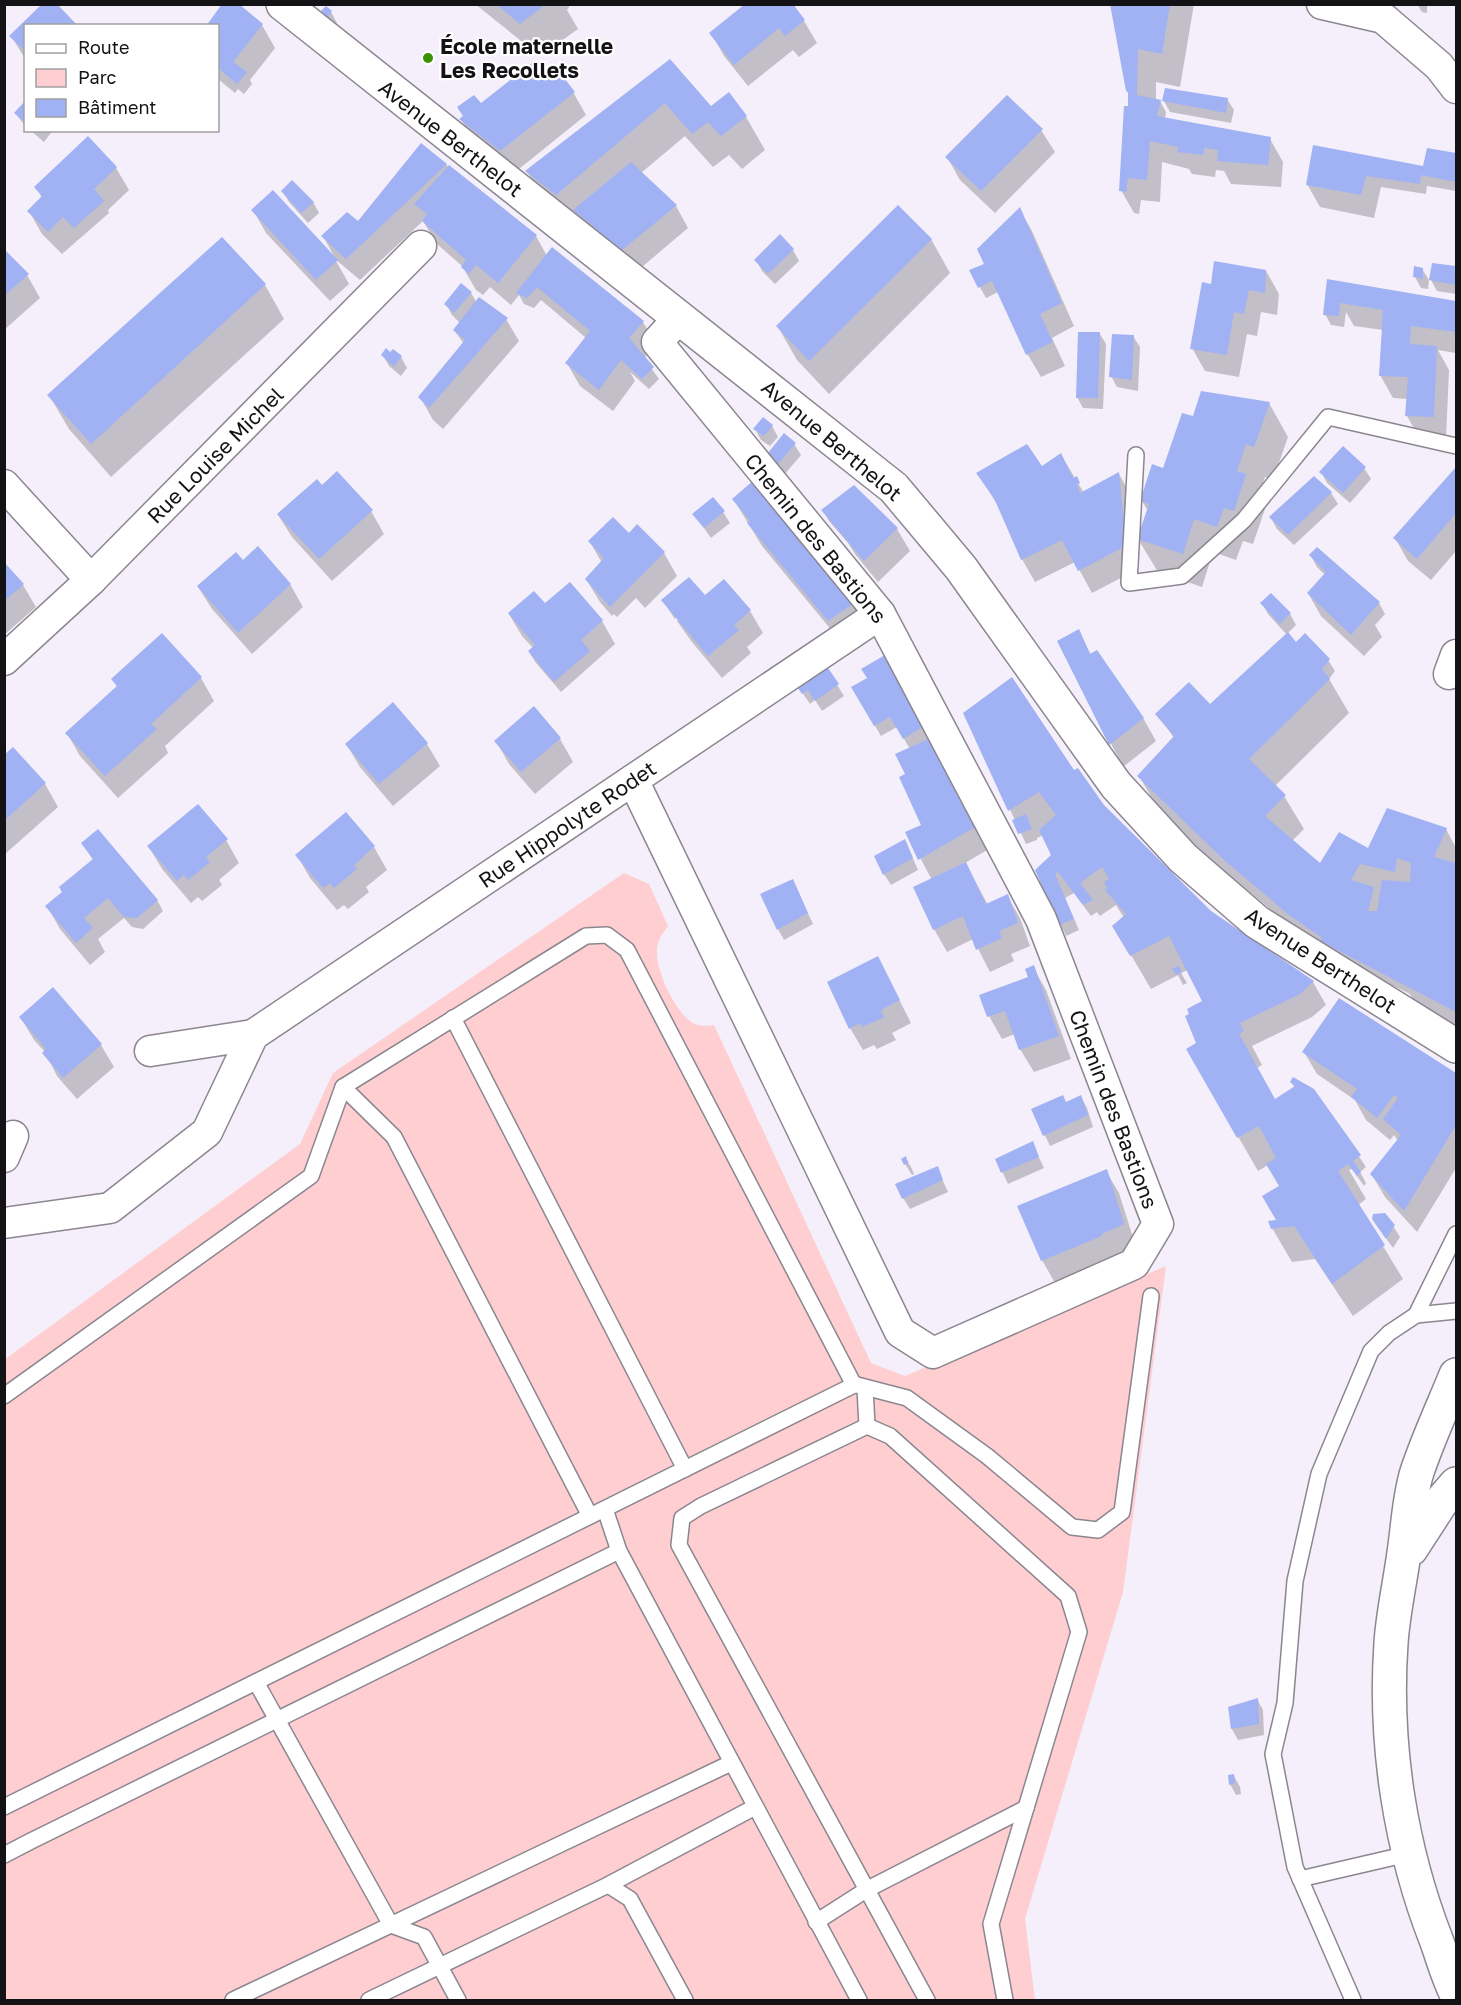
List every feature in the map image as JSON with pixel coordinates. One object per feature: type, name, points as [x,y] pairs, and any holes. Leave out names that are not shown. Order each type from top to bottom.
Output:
[{"type":"main road","name":"Avenue Berthelot","points":[[283,4],[894,488],[961,568],[1116,785],[1183,858],[1257,922],[1456,1046]]},
{"type":"main road","points":[[1456,1375],[1416,1474],[1391,1644],[1390,1696],[1391,1735],[1398,1798],[1408,1854],[1429,1923],[1456,1993]]},
{"type":"main road","points":[[1403,1564],[1426,1524],[1456,1484]]},
{"type":"street","points":[[1322,4],[1383,18],[1439,66],[1456,88]]},
{"type":"street","name":"Rue Louise Michel","points":[[4,660],[91,580],[421,246]]},
{"type":"street","name":"Chemin des Bastions","points":[[633,780],[900,1332],[933,1353],[1134,1264],[1158,1224],[1041,918],[880,614],[657,342],[680,317]]},
{"type":"street","points":[[4,485],[91,580]]},
{"type":"street","name":"Rue Hippolyte Rodet","points":[[150,1051],[253,1035],[880,614]]},
{"type":"street","points":[[4,1223],[110,1208],[207,1132],[253,1035]]},
{"type":"lane","points":[[1136,456],[1129,583],[1182,576],[1244,520],[1328,417],[1456,446]]},
{"type":"lane","points":[[4,1396],[311,1176],[343,1087],[586,936],[607,935],[627,950],[860,1386],[867,1426]]},
{"type":"lane","points":[[453,1018],[685,1469]]},
{"type":"lane","points":[[343,1087],[394,1137],[590,1516]]},
{"type":"lane","points":[[1416,1315],[1456,1234]]},
{"type":"lane","points":[[4,1807],[685,1469],[860,1386],[907,1398],[987,1456],[1072,1527],[1098,1530],[1122,1512],[1151,1296]]},
{"type":"lane","points":[[1353,2001],[1295,1868],[1273,1754],[1285,1703],[1295,1581],[1319,1473],[1371,1351],[1389,1333],[1416,1315],[1456,1311]]},
{"type":"lane","points":[[927,2001],[679,1545],[682,1518],[701,1506],[867,1426],[890,1436],[1068,1596],[1079,1632],[991,1924],[1005,2001]]},
{"type":"lane","points":[[604,1509],[619,1551],[859,2001]]},
{"type":"lane","points":[[4,1855],[619,1551]]},
{"type":"lane","points":[[256,1682],[391,1925],[424,1936],[458,2001]]},
{"type":"lane","points":[[232,2001],[731,1762]]},
{"type":"lane","points":[[369,2001],[608,1885],[755,1808]]},
{"type":"lane","points":[[816,1922],[866,1890],[1026,1808]]},
{"type":"lane","points":[[1300,1879],[1408,1854]]},
{"type":"lane","points":[[608,1885],[630,1899],[685,2001]]},
{"type":"green space","points":[[624,873],[649,884],[668,926],[659,941],[657,951],[663,980],[679,1009],[691,1022],[705,1026],[714,1025],[871,1363],[905,1376],[1166,1266],[1123,1592],[1025,1919],[1035,2000],[5,2000],[4,1360],[300,1144],[333,1073]]},
{"type":"building","points":[[42,4],[57,4],[76,24],[24,24],[24,50],[9,36]]},
{"type":"building","points":[[222,4],[239,4],[263,24],[233,62],[247,72],[237,84],[219,69],[219,24],[207,24]]},
{"type":"building","points":[[496,4],[546,4],[520,24]]},
{"type":"building","points":[[745,4],[793,4],[805,20],[785,36],[779,28],[734,65],[709,33]]},
{"type":"building","points":[[1110,4],[1170,4],[1162,54],[1138,49],[1137,95],[1161,100],[1157,116],[1271,137],[1268,165],[1217,161],[1218,150],[1204,148],[1203,155],[1177,152],[1178,147],[1150,141],[1147,180],[1128,178],[1126,192],[1119,191],[1124,106],[1128,106],[1128,92]]},
{"type":"building","points":[[326,6],[332,11],[328,17],[321,11]]},
{"type":"building","points":[[670,59],[711,106],[729,92],[747,116],[721,136],[708,122],[692,134],[665,103],[556,195],[525,171]]},
{"type":"building","points":[[532,63],[546,80],[558,70],[575,92],[500,151],[459,119],[463,116],[457,107],[474,95],[481,103]]},
{"type":"building","points":[[1165,88],[1228,98],[1226,113],[1162,101]]},
{"type":"building","points":[[1007,95],[1043,129],[981,191],[945,157]]},
{"type":"building","points":[[24,102],[24,121],[14,113]]},
{"type":"building","points":[[88,136],[117,167],[94,189],[104,201],[74,228],[63,217],[48,232],[27,211],[42,196],[34,187]]},
{"type":"building","points":[[421,143],[447,164],[346,259],[321,236],[347,212],[358,221]]},
{"type":"building","points":[[1313,145],[1423,166],[1427,148],[1456,153],[1456,182],[1421,175],[1420,184],[1366,176],[1361,195],[1306,185]]},
{"type":"building","points":[[631,162],[677,205],[622,250],[573,210]]},
{"type":"building","points":[[449,165],[537,235],[498,283],[476,265],[469,274],[461,267],[466,260],[422,221],[427,214],[414,204]]},
{"type":"building","points":[[292,180],[314,202],[301,213],[281,191]]},
{"type":"building","points":[[273,190],[338,260],[316,280],[251,210]]},
{"type":"building","points":[[898,205],[932,239],[809,361],[776,326]]},
{"type":"building","points":[[1020,207],[1062,303],[1040,314],[1053,342],[1026,355],[992,281],[978,288],[969,270],[984,264],[977,249]]},
{"type":"building","points":[[780,234],[794,249],[768,274],[754,260]]},
{"type":"building","points":[[222,237],[266,284],[91,444],[47,395]]},
{"type":"building","points":[[552,247],[644,321],[629,338],[654,367],[642,379],[621,360],[599,390],[565,363],[590,331],[537,287],[527,298],[516,293]]},
{"type":"building","points":[[4,249],[29,274],[4,296]]},
{"type":"building","points":[[1214,261],[1266,270],[1265,293],[1249,290],[1244,314],[1234,312],[1227,355],[1190,349],[1202,282],[1211,284]]},
{"type":"building","points":[[1432,263],[1456,266],[1456,285],[1429,280]]},
{"type":"building","points":[[1414,266],[1423,268],[1423,279],[1413,277]]},
{"type":"building","points":[[1327,279],[1456,301],[1456,332],[1411,326],[1410,344],[1437,346],[1434,417],[1405,416],[1408,377],[1379,376],[1383,310],[1340,303],[1339,316],[1323,315]]},
{"type":"building","points":[[461,283],[472,292],[454,313],[444,304]]},
{"type":"building","points":[[479,297],[508,318],[429,408],[418,397],[465,340],[453,330]]},
{"type":"building","points":[[1078,332],[1100,332],[1098,398],[1076,398]]},
{"type":"building","points":[[1112,334],[1134,335],[1132,380],[1109,377]]},
{"type":"building","points":[[386,348],[390,352],[393,349],[402,356],[394,367],[381,355]]},
{"type":"building","points":[[1201,391],[1270,402],[1254,447],[1246,444],[1237,471],[1246,474],[1234,511],[1224,508],[1217,527],[1194,519],[1183,554],[1137,539],[1149,504],[1140,501],[1152,464],[1163,468],[1182,413],[1193,416]]},
{"type":"building","points":[[763,417],[773,425],[764,436],[753,429]]},
{"type":"building","points":[[784,433],[796,443],[778,464],[768,453]]},
{"type":"building","points":[[1027,444],[1042,466],[1061,453],[1073,478],[1077,476],[1080,493],[1119,472],[1126,546],[1078,571],[1062,540],[1021,560],[994,498],[976,473]]},
{"type":"building","points":[[1343,446],[1366,467],[1343,493],[1319,472]]},
{"type":"building","points":[[1456,467],[1456,513],[1417,559],[1393,538]]},
{"type":"building","points":[[337,471],[373,510],[319,559],[277,514],[317,479],[322,485]]},
{"type":"building","points":[[1314,476],[1332,492],[1288,535],[1269,517]]},
{"type":"building","points":[[754,480],[854,600],[850,606],[828,621],[747,523],[750,521],[732,499]]},
{"type":"building","points":[[854,485],[898,528],[864,561],[821,510]]},
{"type":"building","points":[[713,497],[725,511],[704,528],[692,514]]},
{"type":"building","points":[[613,517],[629,533],[637,524],[665,552],[610,607],[585,579],[604,558],[588,541]]},
{"type":"building","points":[[258,546],[291,584],[238,633],[197,586],[236,552],[243,560]]},
{"type":"building","points":[[1317,547],[1380,602],[1351,635],[1307,593],[1326,572],[1309,555]]},
{"type":"building","points":[[4,562],[24,584],[4,601]]},
{"type":"building","points":[[689,577],[705,595],[724,579],[751,610],[734,625],[739,630],[708,656],[661,600]]},
{"type":"building","points":[[570,582],[603,620],[581,640],[590,651],[554,682],[528,651],[535,645],[508,613],[534,591],[545,603]]},
{"type":"building","points":[[1271,593],[1291,613],[1280,624],[1260,603]]},
{"type":"building","points":[[1079,629],[1090,654],[1097,650],[1144,718],[1109,745],[1057,641]]},
{"type":"building","points":[[1288,632],[1296,642],[1305,633],[1330,659],[1322,669],[1330,679],[1249,759],[1286,795],[1265,816],[1320,863],[1339,832],[1368,848],[1387,808],[1447,828],[1434,857],[1456,863],[1456,1012],[1320,941],[1322,938],[1289,915],[1223,859],[1137,776],[1174,736],[1155,714],[1189,682],[1210,704]],"holes":[[[1397,858],[1411,863],[1410,882],[1382,880],[1377,911],[1368,911],[1374,887],[1351,880],[1360,864],[1395,872]]]},
{"type":"building","points":[[162,633],[202,677],[151,724],[157,729],[105,776],[65,733],[117,686],[111,679]]},
{"type":"building","points":[[885,655],[926,725],[903,739],[890,717],[874,726],[851,687],[867,678],[861,669]]},
{"type":"building","points":[[826,665],[839,684],[815,701],[808,690],[802,694],[796,685]]},
{"type":"building","points":[[1012,677],[1074,770],[1078,768],[1104,805],[1211,911],[1314,981],[1300,994],[1240,1023],[1244,1031],[1239,1034],[1275,1099],[1295,1086],[1290,1082],[1293,1077],[1314,1089],[1361,1155],[1353,1161],[1361,1172],[1357,1176],[1348,1164],[1338,1171],[1385,1245],[1332,1284],[1294,1226],[1271,1229],[1268,1221],[1276,1220],[1262,1196],[1279,1186],[1266,1164],[1276,1158],[1259,1126],[1237,1138],[1186,1049],[1196,1043],[1185,1016],[1189,1014],[1187,1009],[1202,1001],[1169,936],[1130,956],[1112,926],[1126,914],[1105,890],[1107,888],[1104,882],[1109,879],[1102,867],[1080,883],[1093,900],[1083,905],[1058,872],[1055,874],[1074,919],[1059,925],[1035,870],[1051,855],[1039,830],[1056,815],[1039,792],[1008,811],[963,713]]},
{"type":"building","points":[[393,702],[428,743],[379,784],[345,744]]},
{"type":"building","points":[[534,706],[561,738],[521,772],[494,741]]},
{"type":"building","points":[[931,738],[963,807],[967,805],[977,826],[918,860],[905,832],[921,825],[899,777],[905,774],[895,754]]},
{"type":"building","points":[[13,747],[46,783],[4,821],[4,755]]},
{"type":"building","points":[[198,804],[228,839],[206,857],[210,862],[188,880],[184,875],[177,881],[147,846]]},
{"type":"building","points":[[346,812],[375,846],[354,865],[357,869],[334,888],[330,883],[323,888],[295,855]]},
{"type":"building","points":[[1026,814],[1032,829],[1018,834],[1012,820]]},
{"type":"building","points":[[98,829],[158,900],[137,918],[124,917],[108,898],[84,918],[93,928],[76,943],[45,906],[62,892],[59,887],[93,859],[81,843]]},
{"type":"building","points":[[905,839],[913,858],[883,875],[874,856]]},
{"type":"building","points":[[966,862],[986,904],[1008,894],[1018,923],[999,931],[1002,938],[976,950],[963,916],[933,930],[913,887]]},
{"type":"building","points":[[793,879],[808,913],[777,930],[760,894]]},
{"type":"building","points":[[878,956],[900,1000],[881,1010],[884,1017],[862,1027],[860,1023],[849,1029],[827,982]]},
{"type":"building","points":[[1034,965],[1059,1036],[1019,1050],[1005,1011],[987,1017],[979,995],[1028,977],[1025,969]]},
{"type":"building","points":[[1178,966],[1182,972],[1176,975],[1172,969]]},
{"type":"building","points":[[53,987],[102,1044],[63,1078],[42,1053],[46,1049],[19,1017]]},
{"type":"building","points":[[1339,998],[1456,1073],[1456,1125],[1404,1211],[1370,1174],[1401,1135],[1383,1119],[1398,1098],[1394,1095],[1377,1118],[1351,1097],[1357,1089],[1302,1052]]},
{"type":"building","points":[[1063,1095],[1066,1102],[1081,1095],[1088,1115],[1043,1136],[1031,1109]]},
{"type":"building","points":[[1033,1141],[1039,1157],[1001,1173],[995,1159]]},
{"type":"building","points":[[906,1156],[908,1163],[904,1165],[901,1159]]},
{"type":"building","points":[[938,1166],[943,1180],[902,1199],[895,1184]]},
{"type":"building","points":[[1107,1169],[1124,1224],[1102,1236],[1041,1261],[1017,1206]]},
{"type":"building","points":[[1385,1213],[1395,1225],[1386,1239],[1372,1219],[1373,1214]]},
{"type":"building","points":[[1258,1698],[1259,1724],[1231,1729],[1228,1707]]},
{"type":"building","points":[[1234,1774],[1235,1783],[1229,1785],[1228,1775]]},
{"type":"place","name":"École maternelle Les Recollets","points":[[428,58]]}]
